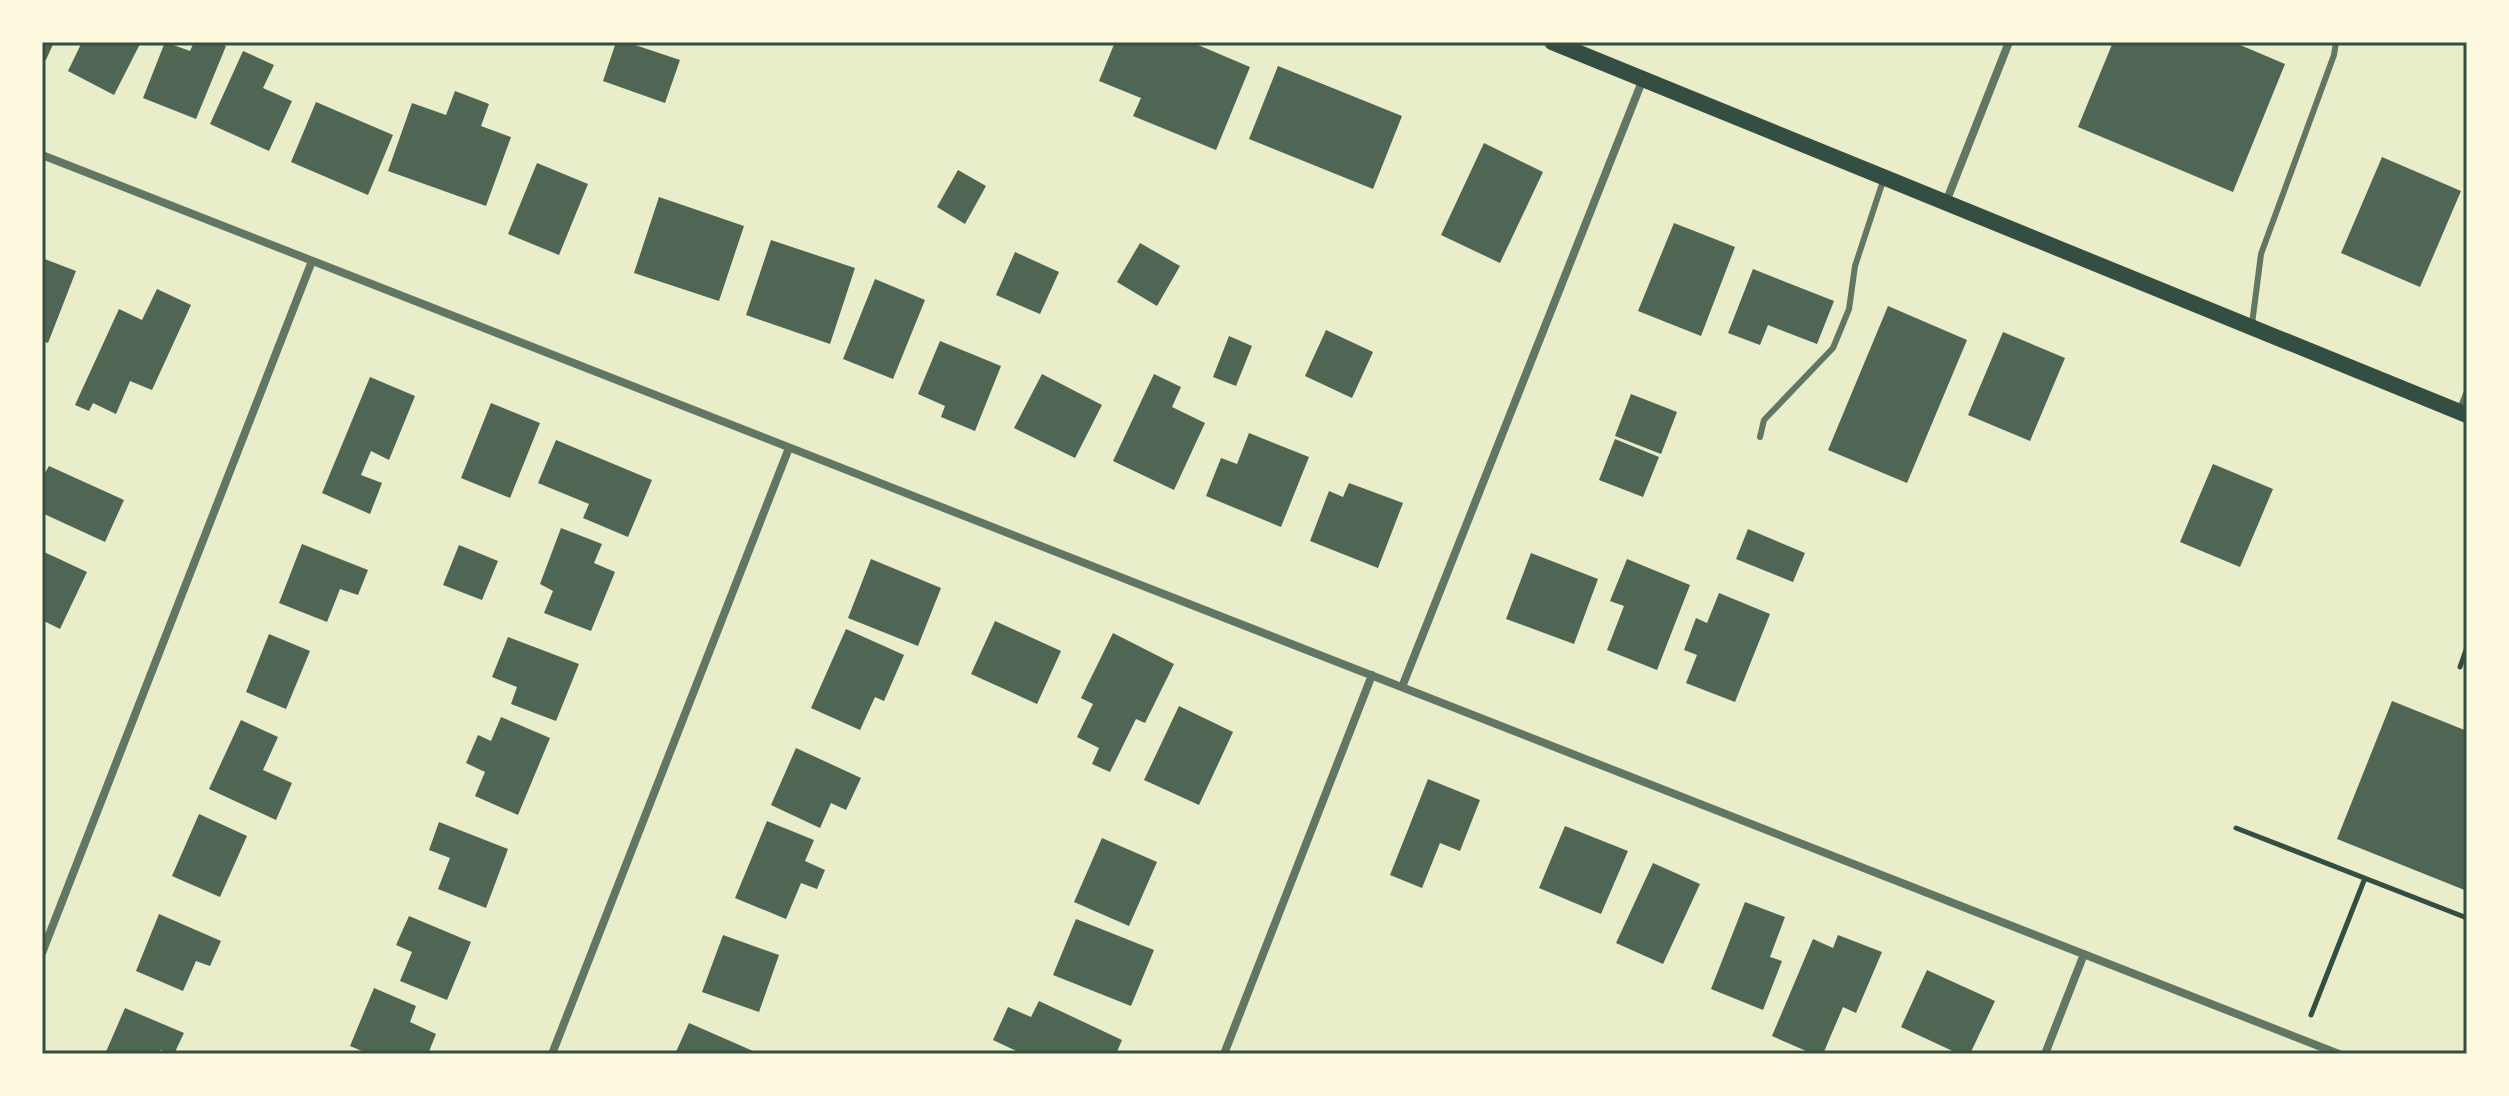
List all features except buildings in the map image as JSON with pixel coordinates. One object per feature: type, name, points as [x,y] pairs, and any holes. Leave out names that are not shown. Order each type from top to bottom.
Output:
[{"type":"main road","points":[[1552,42],[2463,413]]},
{"type":"street","points":[[1946,202],[2009,42]]},
{"type":"street","points":[[1402,687],[1643,79]]},
{"type":"street","points":[[42,155],[2339,1054]]},
{"type":"street","points":[[42,953],[312,261]]},
{"type":"street","points":[[552,1054],[789,448]]},
{"type":"street","points":[[1224,1054],[1372,675]]},
{"type":"street","points":[[2045,1054],[2084,954]]},
{"type":"lane","points":[[2252,327],[2261,254],[2334,55],[2336,42]]},
{"type":"lane","points":[[1760,437],[1764,420],[1833,348],[1849,309],[1855,266],[1884,177]]},
{"type":"lane","points":[[2463,413],[2467,391]]},
{"type":"path","points":[[2460,667],[2467,647]]},
{"type":"path","points":[[2236,828],[2467,918]]},
{"type":"path","points":[[2301,1039],[2365,878]]}]
